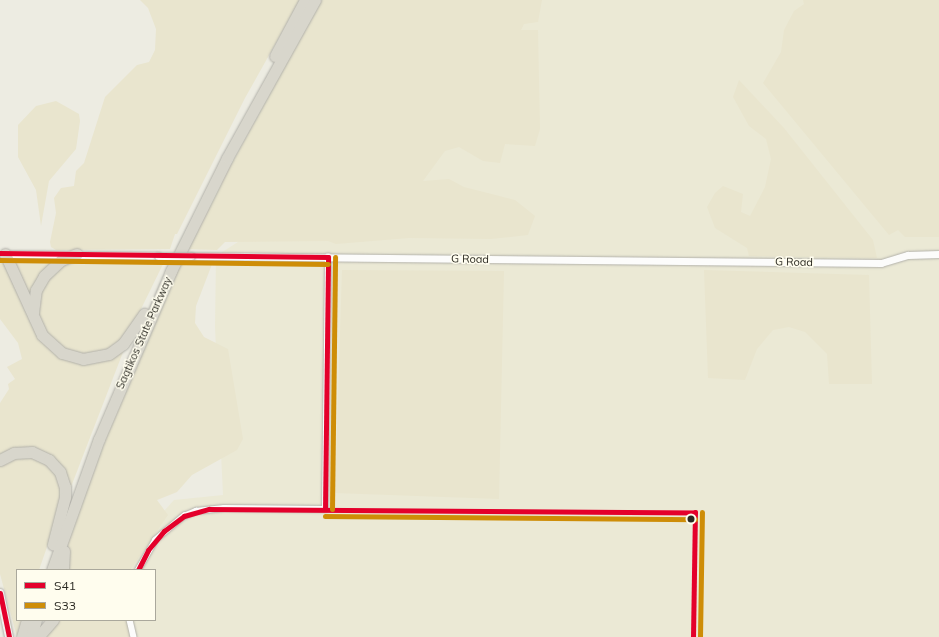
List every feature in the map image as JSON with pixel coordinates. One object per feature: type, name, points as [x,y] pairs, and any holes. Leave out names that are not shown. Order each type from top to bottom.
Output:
[{"type":"highway","name":"Sagtikos State Parkway","points":[[45,569],[53,544],[91,442],[144,314],[209,178],[305,0]]},
{"type":"highway","name":"Sagtikos State Parkway","points":[[52,569],[82,484],[118,392],[184,244],[240,133],[315,0]]},
{"type":"highway","points":[[3,254],[42,336],[56,350],[76,358],[91,359],[104,356],[118,348],[144,314]]},
{"type":"highway","points":[[34,318],[34,296],[44,276],[62,260],[77,254]]},
{"type":"highway","points":[[0,460],[14,453],[32,452],[49,460],[60,472],[65,487],[65,497],[53,544]]},
{"type":"highway","points":[[63,569],[64,550],[82,484]]},
{"type":"highway","points":[[22,637],[27,621]]},
{"type":"highway","points":[[31,637],[36,621]]},
{"type":"highway","points":[[38,637],[52,621]]},
{"type":"main road","points":[[0,593],[9,635]]},
{"type":"main road","points":[[0,611],[9,635]]},
{"type":"street","name":"G Road","points":[[3,254],[881,263],[908,255],[939,254]]},
{"type":"street","points":[[139,569],[155,540],[184,516],[196,511],[224,508],[325,509],[328,257]]},
{"type":"street","points":[[130,621],[134,637]]},
{"type":"shaded area","points":[[140,0],[300,0],[245,98],[177,234],[175,234],[170,249],[56,250],[51,247],[50,242],[56,213],[54,198],[61,188],[74,186],[76,171],[84,163],[105,97],[137,65],[149,62],[155,50],[156,29],[148,8]]},
{"type":"shaded area","points":[[321,0],[542,0],[538,22],[524,24],[521,30],[538,30],[540,129],[535,146],[505,144],[500,163],[483,161],[459,147],[445,151],[423,181],[449,179],[464,187],[515,200],[535,216],[528,235],[491,239],[409,238],[336,244],[328,241],[225,242],[217,250],[185,249]]},
{"type":"shaded area","points":[[491,0],[808,0],[939,204],[939,637],[118,637],[114,621],[156,621],[156,569],[125,569],[147,530],[174,500],[223,495],[215,327],[216,256],[304,200]]},
{"type":"shaded area","points":[[803,0],[939,0],[939,237],[905,237],[898,230],[889,235],[763,83],[781,52],[784,30],[794,11],[804,4]]},
{"type":"shaded area","points":[[739,80],[784,128],[873,240],[877,258],[749,256],[747,248],[715,228],[707,207],[715,193],[723,186],[743,194],[741,212],[750,216],[765,187],[771,159],[766,139],[749,126],[733,97]]},
{"type":"shaded area","points":[[56,101],[79,114],[80,121],[76,149],[49,181],[41,226],[36,190],[18,157],[18,125],[36,106]]},
{"type":"shaded area","points":[[11,256],[60,256],[31,302]]},
{"type":"shaded area","points":[[0,257],[4,259],[32,321],[77,361],[125,347],[69,492],[46,453],[0,456],[0,403],[9,389],[8,384],[15,379],[7,367],[22,359],[18,343],[0,319]]},
{"type":"shaded area","points":[[82,257],[166,258],[140,311],[117,346],[94,355],[67,352],[48,337],[37,317],[37,295],[55,266]]},
{"type":"shaded area","points":[[181,259],[214,259],[196,306],[195,323],[204,337],[228,349],[243,439],[237,450],[192,475],[177,492],[157,500],[168,515],[131,569],[65,569],[64,560],[68,543],[92,474],[123,393]]},
{"type":"shaded area","points":[[342,270],[504,271],[499,499],[335,493]]},
{"type":"shaded area","points":[[704,270],[869,275],[872,384],[829,384],[827,354],[805,332],[789,327],[773,330],[757,349],[745,380],[708,378]]},
{"type":"shaded area","points":[[27,454],[55,469],[62,485],[57,518],[39,569],[16,569],[16,621],[23,621],[17,637],[0,574],[0,464]]},
{"type":"shaded area","points":[[55,621],[126,621],[132,637],[41,637]]},
{"type":"transit line","name":"S41","points":[[0,253],[328,257]]},
{"type":"transit line","name":"S41","points":[[325,509],[328,257]]},
{"type":"transit line","name":"S33","points":[[332,509],[335,257]]},
{"type":"transit line","name":"S33","points":[[0,260],[328,264]]},
{"type":"transit line","name":"S41","points":[[138,569],[148,550],[164,531],[184,516],[209,509],[695,512]]},
{"type":"transit line","name":"S41","points":[[693,637],[695,512]]},
{"type":"transit line","name":"S33","points":[[700,637],[702,512]]},
{"type":"transit line","name":"S33","points":[[325,516],[695,519]]},
{"type":"transit line","name":"S41","points":[[0,593],[9,637]]}]
